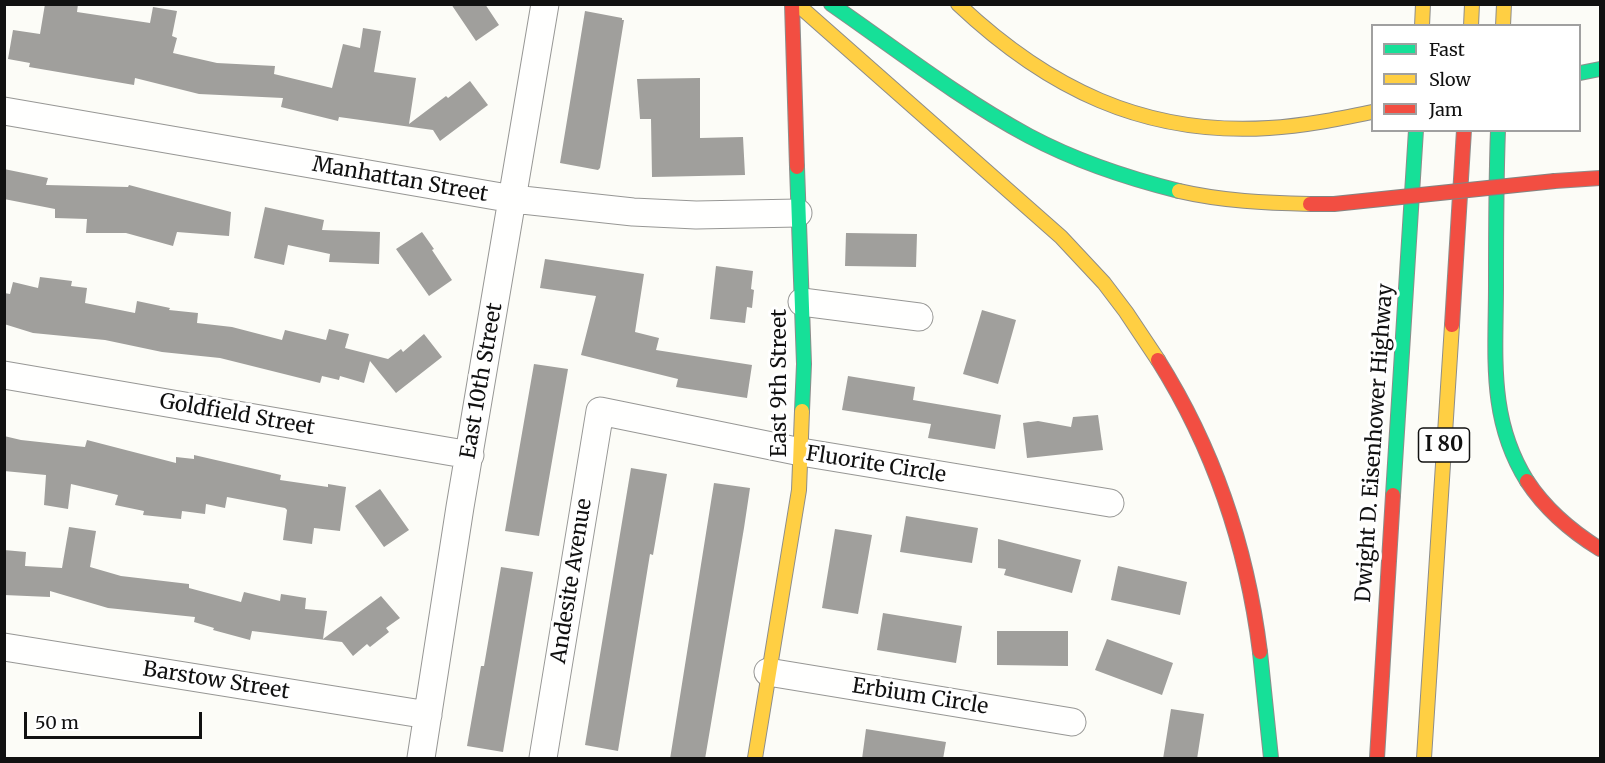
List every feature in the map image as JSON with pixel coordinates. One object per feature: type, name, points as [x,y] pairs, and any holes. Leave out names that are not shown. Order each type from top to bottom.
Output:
[{"type":"main road","points":[[794,4],[853,53],[1074,249],[1132,320],[1158,358],[1192,420],[1213,466],[1239,543],[1257,622],[1271,759]]},
{"type":"main road","name":"East 9th Street","points":[[755,759],[798,490],[801,452],[804,364],[798,213],[794,4]]},
{"type":"main road","points":[[831,4],[1022,134],[1081,160],[1144,182],[1220,200],[1280,205],[1334,204],[1600,178]]},
{"type":"main road","points":[[958,4],[999,42],[1031,66],[1075,90],[1130,112],[1188,125],[1221,129],[1287,127],[1371,112]]},
{"type":"main road","points":[[1414,4],[1416,24]]},
{"type":"main road","points":[[1422,24],[1424,4]]},
{"type":"main road","points":[[1471,24],[1472,4]]},
{"type":"main road","points":[[1503,24],[1504,4]]},
{"type":"main road","points":[[1581,73],[1600,69]]},
{"type":"main road","name":"Dwight D. Eisenhower Highway","points":[[1377,759],[1416,132]]},
{"type":"main road","name":"I 80","points":[[1424,759],[1464,132]]},
{"type":"main road","points":[[1498,132],[1496,362],[1498,406],[1506,439],[1521,472],[1539,499],[1561,522],[1588,543],[1600,549]]},
{"type":"street","name":"East 10th Street","points":[[421,759],[545,4]]},
{"type":"street","name":"Manhattan Street","points":[[4,111],[513,200],[633,212],[696,215],[798,213]]},
{"type":"street","points":[[802,302],[919,317]]},
{"type":"street","name":"Goldfield Street","points":[[4,375],[470,455]]},
{"type":"street","name":"Andesite Avenue","points":[[543,759],[600,411],[608,413]]},
{"type":"street","name":"Fluorite Circle","points":[[608,413],[801,452],[1110,503]]},
{"type":"street","name":"Barstow Street","points":[[4,647],[428,715]]},
{"type":"street","name":"Erbium Circle","points":[[768,672],[1072,722]]},
{"type":"building","points":[[45,4],[78,4],[77,12],[150,23],[153,7],[177,11],[172,36],[177,38],[173,53],[217,63],[275,66],[274,74],[332,88],[343,44],[360,48],[363,28],[381,31],[374,72],[416,78],[409,124],[470,81],[488,105],[440,141],[433,130],[339,117],[338,121],[281,107],[283,98],[199,94],[135,78],[134,85],[29,67],[30,63],[8,59],[13,30],[40,34]]},
{"type":"building","points":[[451,4],[485,4],[499,25],[476,41]]},
{"type":"building","points":[[585,11],[624,20],[598,170],[560,163]]},
{"type":"building","points":[[700,78],[700,138],[743,137],[745,175],[652,177],[651,119],[640,119],[637,79]]},
{"type":"building","points":[[4,169],[48,178],[46,185],[128,187],[129,185],[231,212],[229,236],[177,232],[173,246],[126,233],[86,233],[87,219],[55,218],[55,209],[4,199]]},
{"type":"building","points":[[265,207],[324,220],[322,230],[380,232],[379,264],[329,262],[330,254],[288,245],[284,265],[254,258]]},
{"type":"building","points":[[422,232],[452,280],[429,296],[396,249]]},
{"type":"building","points":[[846,233],[917,234],[916,267],[845,266]]},
{"type":"building","points":[[545,259],[644,274],[635,332],[659,338],[656,350],[752,365],[747,398],[676,387],[678,379],[581,355],[596,296],[540,288]]},
{"type":"building","points":[[716,266],[753,271],[752,308],[747,307],[745,323],[710,319]]},
{"type":"building","points":[[40,277],[72,281],[71,286],[87,288],[85,303],[135,313],[137,301],[170,308],[169,310],[198,313],[197,323],[232,327],[282,340],[285,330],[326,340],[329,329],[349,334],[345,348],[388,359],[401,349],[403,352],[424,334],[442,357],[396,393],[370,361],[364,383],[340,376],[339,380],[322,376],[320,383],[220,358],[162,352],[105,340],[33,333],[4,324],[4,293],[10,294],[13,282],[38,288]]},
{"type":"building","points":[[982,310],[1016,320],[998,384],[963,374]]},
{"type":"building","points":[[534,364],[568,369],[539,536],[505,531]]},
{"type":"building","points":[[848,376],[915,387],[913,400],[1001,415],[995,449],[928,438],[931,424],[842,410]]},
{"type":"building","points":[[1098,415],[1103,450],[1027,458],[1023,423],[1038,421],[1071,427],[1073,417]]},
{"type":"building","points":[[4,436],[85,447],[87,440],[176,463],[176,457],[194,459],[194,455],[281,475],[280,480],[328,487],[328,484],[346,487],[340,531],[314,528],[312,544],[283,540],[287,510],[285,508],[227,497],[225,508],[206,504],[205,514],[182,511],[181,519],[143,515],[144,511],[115,505],[118,495],[71,484],[68,509],[44,505],[46,475],[4,471]]},
{"type":"building","points":[[631,468],[667,474],[653,555],[650,554],[618,751],[585,745]]},
{"type":"building","points":[[714,483],[750,488],[744,528],[705,759],[670,759]]},
{"type":"building","points":[[380,489],[409,530],[384,547],[355,506]]},
{"type":"building","points":[[906,516],[978,528],[972,563],[900,552]]},
{"type":"building","points":[[69,527],[96,531],[90,567],[121,576],[189,584],[189,588],[241,602],[244,592],[280,601],[281,594],[306,598],[305,609],[327,611],[323,639],[381,596],[400,618],[386,628],[389,632],[370,647],[367,644],[353,656],[342,642],[252,631],[250,640],[213,630],[214,628],[194,622],[195,617],[108,608],[50,591],[50,597],[4,595],[4,550],[26,552],[25,566],[62,568]]},
{"type":"building","points":[[835,529],[872,535],[858,614],[822,608]]},
{"type":"building","points":[[998,539],[1081,560],[1072,593],[1004,575],[1006,569],[998,568]]},
{"type":"building","points":[[1118,566],[1187,582],[1180,615],[1111,600]]},
{"type":"building","points":[[501,567],[533,572],[503,752],[467,746]]},
{"type":"building","points":[[883,613],[962,626],[956,663],[877,650]]},
{"type":"building","points":[[997,631],[1068,631],[1068,666],[997,665]]},
{"type":"building","points":[[1107,639],[1173,663],[1162,695],[1095,670]]},
{"type":"building","points":[[1171,709],[1204,714],[1197,759],[1163,759]]},
{"type":"building","points":[[866,729],[946,742],[943,759],[862,759]]},
{"type":"traffic: fast","points":[[831,4],[953,90],[1029,136],[1102,168],[1179,191]]},
{"type":"traffic: fast","points":[[1581,73],[1600,69]]},
{"type":"traffic: fast","points":[[1393,495],[1416,132]]},
{"type":"traffic: fast","points":[[1498,132],[1495,337],[1497,386],[1506,434],[1514,458],[1527,481]]},
{"type":"traffic: fast","points":[[797,167],[804,364],[802,411]]},
{"type":"traffic: fast","points":[[1260,652],[1271,758]]},
{"type":"traffic: slow","points":[[797,4],[1061,237],[1104,283],[1158,360]]},
{"type":"traffic: slow","points":[[958,4],[992,34],[1027,60],[1063,82],[1100,100],[1139,114],[1180,124],[1223,128],[1269,128],[1334,120],[1371,112]]},
{"type":"traffic: slow","points":[[1422,24],[1423,4]]},
{"type":"traffic: slow","points":[[1471,24],[1472,4]]},
{"type":"traffic: slow","points":[[1503,24],[1504,4]]},
{"type":"traffic: slow","points":[[1179,191],[1244,201],[1310,204]]},
{"type":"traffic: slow","points":[[1424,758],[1452,325]]},
{"type":"traffic: slow","points":[[755,758],[799,490],[802,411]]},
{"type":"traffic: jam","points":[[792,4],[797,167]]},
{"type":"traffic: jam","points":[[1452,325],[1464,132]]},
{"type":"traffic: jam","points":[[1555,181],[1600,178]]},
{"type":"traffic: jam","points":[[1310,204],[1334,204],[1555,181]]},
{"type":"traffic: jam","points":[[1158,360],[1196,429],[1225,500],[1246,575],[1260,652]]},
{"type":"traffic: jam","points":[[1527,481],[1560,519],[1600,549]]},
{"type":"traffic: jam","points":[[1377,758],[1393,495]]}]
